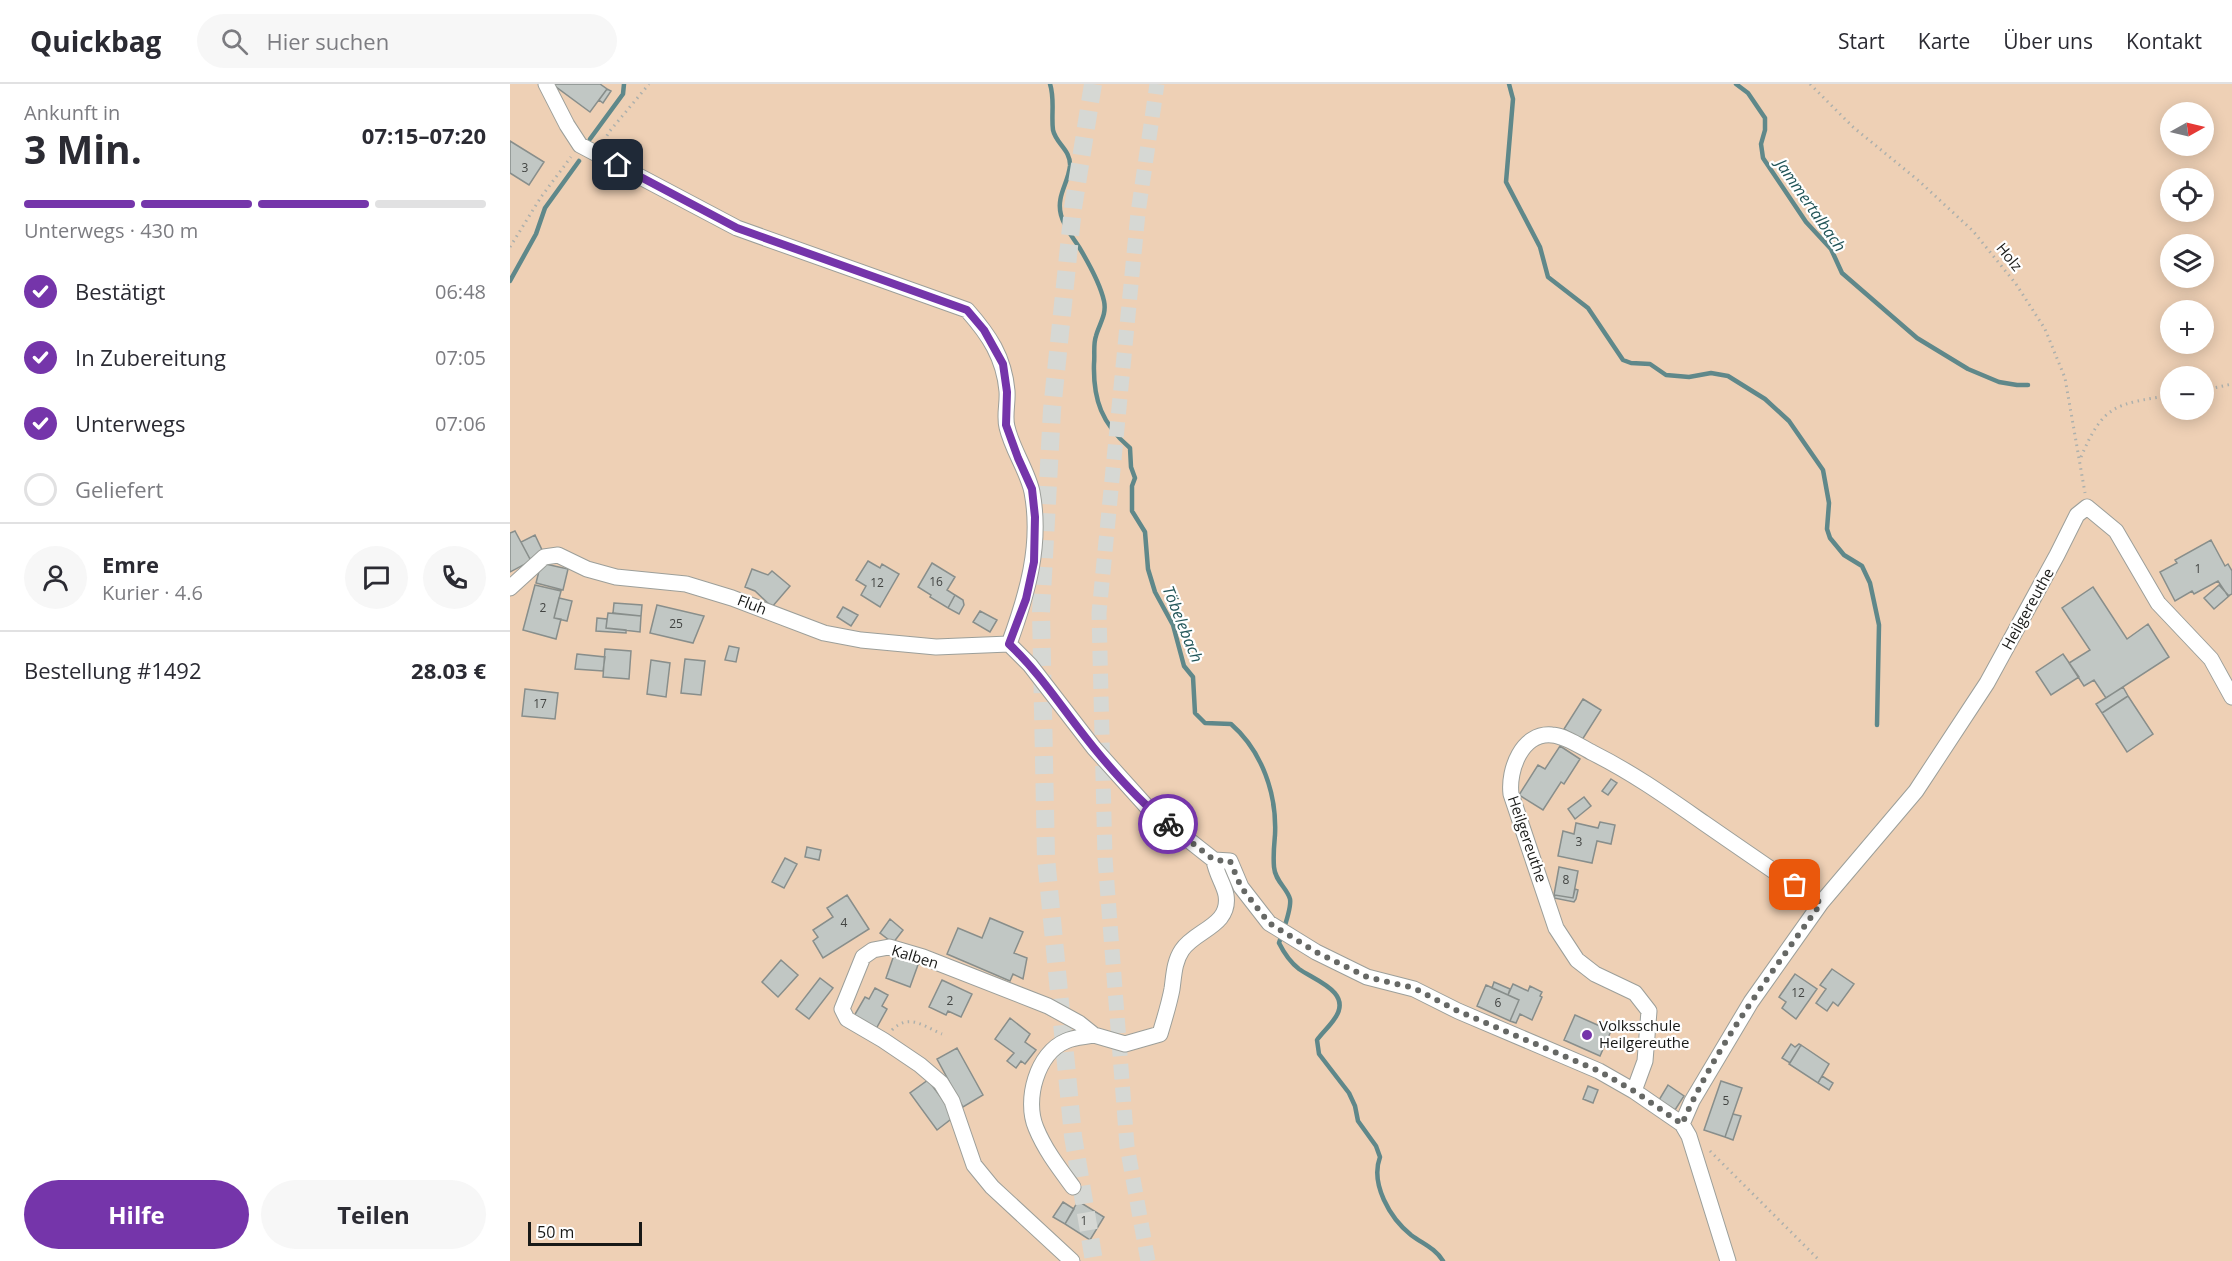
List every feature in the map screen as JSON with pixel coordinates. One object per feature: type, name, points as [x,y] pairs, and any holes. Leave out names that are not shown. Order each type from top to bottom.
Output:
[{"type":"street","points":[[546,84],[580,145],[737,228],[967,310],[984,330],[1003,364],[1007,392],[1006,425],[1032,489],[1035,517],[1034,562],[1026,599],[1009,644],[1030,665],[1094,748],[1148,808],[1214,860],[1230,861],[1241,887],[1269,923],[1294,939],[1367,977],[1414,988],[1458,1011],[1599,1071],[1634,1091],[1682,1124],[1689,1136],[1728,1261]]},
{"type":"street","points":[[2087,507],[2116,531],[2158,603],[2211,659],[2232,697]]},
{"type":"street","name":"Heilgereuthe","points":[[1682,1124],[1692,1101],[1751,1002],[1821,903],[1916,791],[1987,683],[2077,515],[2087,507]]},
{"type":"street","name":"Fluh","points":[[510,588],[544,557],[558,555],[587,569],[616,577],[686,584],[732,598],[824,633],[861,640],[936,647],[1009,644]]},
{"type":"street","name":"Heilgereuthe","points":[[1634,1091],[1645,1062],[1649,1011],[1635,993],[1595,974],[1576,960],[1556,928],[1509,782],[1515,762],[1526,743],[1535,737],[1551,735],[1566,739],[1617,765],[1821,903]]},
{"type":"street","name":"Kalben","points":[[1072,1261],[992,1187],[974,1165],[952,1101],[941,1083],[920,1065],[883,1040],[846,1019],[842,1010],[863,957],[873,950],[889,947],[923,957],[1048,1006],[1079,1023],[1094,1035],[1125,1044],[1160,1034],[1175,962],[1183,948],[1193,938],[1213,927],[1224,909],[1226,894],[1216,873],[1214,860]]},
{"type":"street","points":[[1073,1187],[1051,1158],[1035,1127],[1031,1110],[1033,1095],[1040,1066],[1053,1049],[1067,1040],[1094,1035]]},
{"type":"path","points":[[598,154],[609,132],[650,84]]},
{"type":"path","name":"Holz","points":[[1810,84],[1853,127],[1919,181],[1973,231],[2016,284],[2045,329],[2065,378],[2087,507]]},
{"type":"path","points":[[510,248],[540,197],[580,145]]},
{"type":"path","points":[[2214,388],[2232,384]]},
{"type":"path","points":[[2080,459],[2092,431],[2108,412],[2126,403],[2160,397]]},
{"type":"path","points":[[883,1040],[900,1023],[911,1020],[942,1034]]},
{"type":"path","points":[[1710,1151],[1820,1261]]},
{"type":"shaded area","points":[[510,84],[2232,84],[2232,1261],[510,1261]]},
{"type":"building","points":[[552,84],[600,84],[607,89],[590,112]]},
{"type":"building","points":[[607,89],[611,91],[603,103],[599,100]]},
{"type":"building","points":[[510,141],[544,162],[529,185],[510,173]]},
{"type":"building","points":[[602,164],[619,172],[612,185],[595,177]]},
{"type":"building","points":[[515,531],[531,561],[510,572],[510,533]]},
{"type":"building","points":[[535,535],[543,552],[530,559],[521,542]]},
{"type":"building","points":[[2211,540],[2225,566],[2228,564],[2232,571],[2232,594],[2228,596],[2218,581],[2194,594],[2192,591],[2175,601],[2160,572],[2177,563],[2175,560]]},
{"type":"building","points":[[868,561],[880,568],[882,564],[899,574],[880,607],[861,595],[866,586],[856,580]]},
{"type":"building","points":[[541,563],[568,569],[563,590],[536,583]]},
{"type":"building","points":[[932,563],[955,577],[947,590],[955,595],[948,608],[918,587]]},
{"type":"building","points":[[752,569],[768,575],[772,571],[790,586],[772,607],[755,591],[745,587]]},
{"type":"building","points":[[535,585],[561,591],[554,618],[561,619],[556,639],[523,630]]},
{"type":"building","points":[[2219,585],[2229,596],[2214,609],[2204,598]]},
{"type":"building","points":[[2093,587],[2127,639],[2148,624],[2169,657],[2106,698],[2094,680],[2084,686],[2069,663],[2090,650],[2062,608]]},
{"type":"building","points":[[955,595],[963,600],[964,605],[959,614],[948,608]]},
{"type":"building","points":[[559,598],[572,601],[567,621],[554,618]]},
{"type":"building","points":[[614,603],[642,605],[641,616],[613,613]]},
{"type":"building","points":[[657,605],[704,616],[693,643],[650,633]]},
{"type":"building","points":[[843,607],[858,615],[851,626],[837,617]]},
{"type":"building","points":[[980,611],[997,620],[990,632],[973,622]]},
{"type":"building","points":[[608,613],[641,616],[640,632],[606,628]]},
{"type":"building","points":[[597,618],[607,619],[606,628],[626,630],[626,633],[596,631]]},
{"type":"building","points":[[729,646],[739,648],[736,662],[725,660]]},
{"type":"building","points":[[605,649],[631,651],[629,679],[603,677]]},
{"type":"building","points":[[577,654],[605,657],[603,671],[575,669]]},
{"type":"building","points":[[2063,654],[2079,677],[2051,695],[2036,672]]},
{"type":"building","points":[[685,659],[705,661],[701,695],[681,693]]},
{"type":"building","points":[[651,660],[670,663],[666,697],[647,694]]},
{"type":"building","points":[[2123,687],[2128,696],[2102,713],[2096,704]]},
{"type":"building","points":[[525,689],[558,693],[555,719],[522,716]]},
{"type":"building","points":[[2128,696],[2153,734],[2127,752],[2102,713]]},
{"type":"building","points":[[1583,699],[1601,710],[1582,740],[1564,729]]},
{"type":"building","points":[[1560,746],[1580,759],[1564,784],[1561,782],[1543,810],[1519,795],[1538,765],[1545,769]]},
{"type":"building","points":[[1611,779],[1617,783],[1608,795],[1602,791]]},
{"type":"building","points":[[1584,797],[1591,806],[1575,819],[1568,809]]},
{"type":"building","points":[[1600,822],[1615,825],[1611,844],[1597,841],[1592,863],[1558,856],[1563,831],[1574,834],[1576,823],[1598,828]]},
{"type":"building","points":[[807,847],[821,850],[819,860],[805,857]]},
{"type":"building","points":[[785,858],[797,864],[784,888],[772,882]]},
{"type":"building","points":[[1559,867],[1578,871],[1573,898],[1554,895]]},
{"type":"building","points":[[1575,889],[1578,890],[1574,902],[1554,898],[1555,895],[1573,898]]},
{"type":"building","points":[[847,895],[869,929],[823,958],[813,941],[818,937],[813,930],[833,917],[827,908]]},
{"type":"building","points":[[990,918],[1023,932],[1014,953],[1027,958],[1023,979],[1013,974],[1010,981],[947,954],[958,928],[982,938]]},
{"type":"building","points":[[890,919],[903,930],[893,943],[880,933]]},
{"type":"building","points":[[894,955],[919,962],[910,987],[886,978]]},
{"type":"building","points":[[781,960],[798,975],[778,997],[762,982]]},
{"type":"building","points":[[1832,969],[1854,984],[1838,1006],[1833,1002],[1827,1011],[1816,1003],[1826,989],[1820,985]]},
{"type":"building","points":[[1795,974],[1817,989],[1796,1019],[1782,1008],[1786,1002],[1779,997]]},
{"type":"building","points":[[820,978],[833,988],[809,1019],[796,1009]]},
{"type":"building","points":[[942,980],[972,994],[961,1017],[948,1011],[946,1015],[929,1007]]},
{"type":"building","points":[[1494,982],[1510,989],[1508,995],[1492,988]]},
{"type":"building","points":[[1513,984],[1528,991],[1530,986],[1542,992],[1532,1020],[1520,1014],[1516,1023],[1510,1021],[1519,1000],[1508,995]]},
{"type":"building","points":[[1486,985],[1519,1000],[1510,1021],[1477,1006]]},
{"type":"building","points":[[875,988],[888,995],[882,1006],[887,1009],[876,1029],[854,1016],[865,997],[869,999]]},
{"type":"building","name":"Volksschule Heilgereuthe","points":[[1575,1015],[1611,1031],[1600,1056],[1564,1040]]},
{"type":"building","points":[[1010,1018],[1030,1034],[1025,1042],[1036,1050],[1025,1064],[1021,1061],[1016,1068],[1007,1061],[1014,1053],[995,1039]]},
{"type":"building","points":[[1791,1044],[1795,1047],[1801,1045],[1790,1063],[1782,1058]]},
{"type":"building","points":[[1801,1045],[1829,1064],[1818,1083],[1789,1064]]},
{"type":"building","points":[[957,1048],[983,1095],[963,1107],[937,1059]]},
{"type":"building","points":[[1822,1076],[1833,1083],[1829,1090],[1818,1083]]},
{"type":"building","points":[[928,1080],[955,1116],[937,1130],[910,1093]]},
{"type":"building","points":[[1721,1081],[1742,1088],[1725,1137],[1704,1130]]},
{"type":"building","points":[[1668,1085],[1684,1096],[1675,1110],[1659,1100]]},
{"type":"building","points":[[1588,1086],[1598,1090],[1593,1103],[1583,1099]]},
{"type":"building","points":[[1733,1114],[1741,1116],[1733,1140],[1725,1137]]},
{"type":"building","points":[[1078,1201],[1104,1217],[1090,1240],[1065,1224]]},
{"type":"building","points":[[1063,1202],[1074,1209],[1065,1224],[1053,1217]]},
{"type":"waterway","points":[[590,139],[623,94],[624,84]]},
{"type":"waterway","name":"Töbelebach","points":[[1050,84],[1053,130],[1070,160],[1069,172],[1060,202],[1061,215],[1100,287],[1105,306],[1094,346],[1095,389],[1106,420],[1112,430],[1130,448],[1131,467],[1135,478],[1132,486],[1132,511],[1145,532],[1148,569],[1155,592],[1173,625],[1184,666],[1193,677],[1195,713],[1205,723],[1231,724],[1242,735],[1259,760],[1273,804],[1275,872],[1290,899],[1288,915],[1279,943],[1287,957],[1299,969],[1322,982],[1339,1001],[1339,1009],[1335,1018],[1317,1040],[1319,1054],[1349,1093],[1358,1121],[1376,1146],[1380,1157],[1378,1167],[1380,1189],[1389,1210],[1403,1228],[1433,1249],[1443,1261]]},
{"type":"waterway","points":[[1509,84],[1513,99],[1506,182],[1540,247],[1548,277],[1588,308],[1623,360],[1650,364],[1666,375],[1689,377],[1711,373],[1728,376],[1765,399],[1789,421],[1823,470],[1829,503],[1827,529],[1830,538],[1844,555],[1862,566],[1870,583],[1879,625],[1877,725]]},
{"type":"waterway","name":"Jammertalbach","points":[[1736,84],[1748,93],[1765,118],[1765,130],[1761,144],[1763,158],[1806,222],[1831,249],[1842,273],[1917,338],[1968,369],[1999,382],[2028,385]]},
{"type":"waterway","points":[[510,281],[536,234],[545,208],[579,161]]},
{"type":"tunnel","points":[[1093,84],[1073,208],[1052,410],[1041,612],[1046,858],[1073,1136],[1094,1261]]},
{"type":"tunnel","points":[[1148,1261],[1127,1146],[1105,858],[1099,613],[1138,213],[1157,84]]},
{"type":"way so far","points":[[1168,824],[1214,860],[1230,861],[1241,887],[1269,923],[1316,952],[1367,977],[1414,988],[1458,1011],[1599,1071],[1634,1091],[1682,1124],[1692,1101],[1751,1002],[1821,903],[1795,885]]},
{"type":"place","name":"Volksschule Heilgereuthe","points":[[1587,1035]]},
{"type":"route","points":[[618,165],[737,228],[967,310],[984,330],[1003,364],[1007,392],[1006,425],[1032,489],[1035,517],[1034,562],[1026,599],[1009,644],[1030,665],[1094,748],[1148,808],[1168,824]]}]
